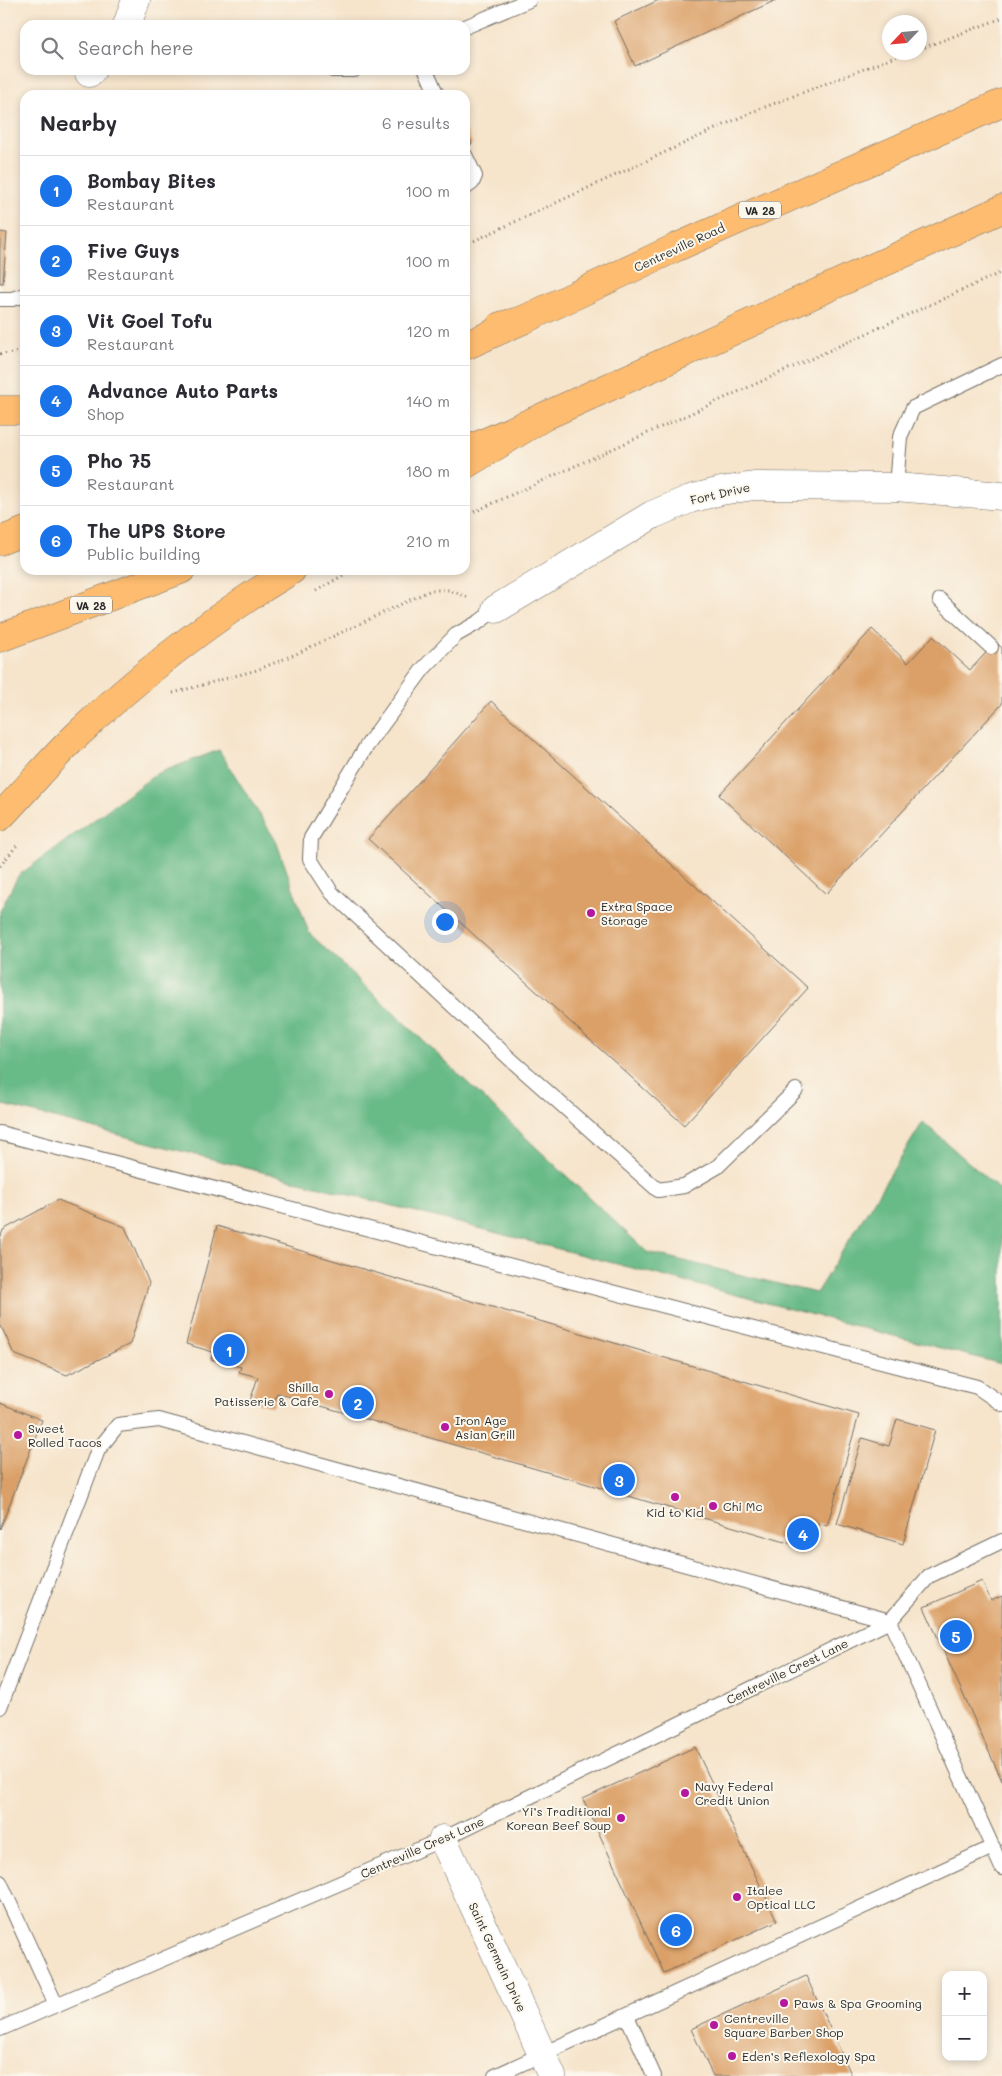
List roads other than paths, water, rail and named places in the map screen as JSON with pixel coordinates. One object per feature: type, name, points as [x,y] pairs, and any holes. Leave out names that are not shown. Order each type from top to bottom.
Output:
[{"type":"highway","name":"Centreville Road","points":[[523,320],[675,248],[1002,103]]},
{"type":"highway","points":[[470,449],[1002,210]]},
{"type":"highway","points":[[470,333],[523,320]]},
{"type":"highway","name":"VA 28","points":[[470,344],[523,320]]},
{"type":"highway","points":[[0,410],[20,410]]},
{"type":"highway","points":[[470,462],[545,416]]},
{"type":"highway","points":[[0,541],[20,533]]},
{"type":"highway","name":"VA 28","points":[[0,638],[168,575]]},
{"type":"highway","points":[[0,817],[74,738],[144,675],[247,597],[284,575]]},
{"type":"street","points":[[129,20],[136,0]]},
{"type":"street","name":"Fort Drive","points":[[496,608],[652,515],[690,499],[754,486],[896,487],[1002,496]]},
{"type":"street","name":"Saint Germain Drive","points":[[443,1839],[547,2065]]},
{"type":"lane","points":[[470,25],[529,0]]},
{"type":"lane","points":[[428,75],[436,90]]},
{"type":"lane","points":[[470,166],[475,176],[470,184]]},
{"type":"lane","points":[[0,299],[20,297]]},
{"type":"lane","points":[[896,487],[900,438],[913,408],[1002,365]]},
{"type":"lane","points":[[940,600],[991,646]]},
{"type":"lane","points":[[496,608],[479,622],[456,635],[423,669],[366,747],[311,838],[310,859],[332,893],[508,1057],[658,1190],[684,1186],[717,1167],[796,1090]]},
{"type":"lane","points":[[0,1133],[977,1388],[1002,1404]]},
{"type":"lane","points":[[0,1707],[98,1450],[118,1425],[159,1420],[890,1621]]},
{"type":"lane","points":[[890,1621],[928,1576],[1002,1541]]},
{"type":"lane","points":[[890,1621],[1002,1868]]},
{"type":"lane","name":"Centreville Crest Lane","points":[[0,2029],[443,1839],[890,1621]]},
{"type":"lane","points":[[495,2076],[547,2065],[626,2016],[993,1847]]},
{"type":"lane","points":[[0,1882],[56,2005]]},
{"type":"lane","points":[[626,2016],[654,2076]]},
{"type":"place","name":"Extra Space Storage","points":[[591,913]]},
{"type":"place","name":"Bombay Bites","points":[[229,1350]]},
{"type":"place","name":"Shilla Patisserie & Cafe","points":[[329,1394]]},
{"type":"place","name":"Five Guys","points":[[358,1403]]},
{"type":"place","name":"Iron Age Asian Grill","points":[[445,1427]]},
{"type":"place","name":"Sweet Rolled Tacos","points":[[18,1435]]},
{"type":"place","name":"Vit Goel Tofu","points":[[619,1480]]},
{"type":"place","name":"Kid to Kid","points":[[675,1497]]},
{"type":"place","name":"Chi Mc","points":[[713,1506]]},
{"type":"place","name":"Advance Auto Parts","points":[[803,1534]]},
{"type":"place","name":"Pho 75","points":[[956,1636]]},
{"type":"place","name":"Navy Federal Credit Union","points":[[685,1793]]},
{"type":"place","name":"Yi’s Traditional Korean Beef Soup","points":[[621,1818]]},
{"type":"place","name":"Italee Optical LLC","points":[[737,1897]]},
{"type":"place","name":"The UPS Store","points":[[676,1930]]},
{"type":"place","name":"Paws & Spa Grooming","points":[[784,2003]]},
{"type":"place","name":"Centreville Square Barber Shop","points":[[714,2025]]},
{"type":"place","name":"Eden’s Reflexology Spa","points":[[732,2056]]}]
